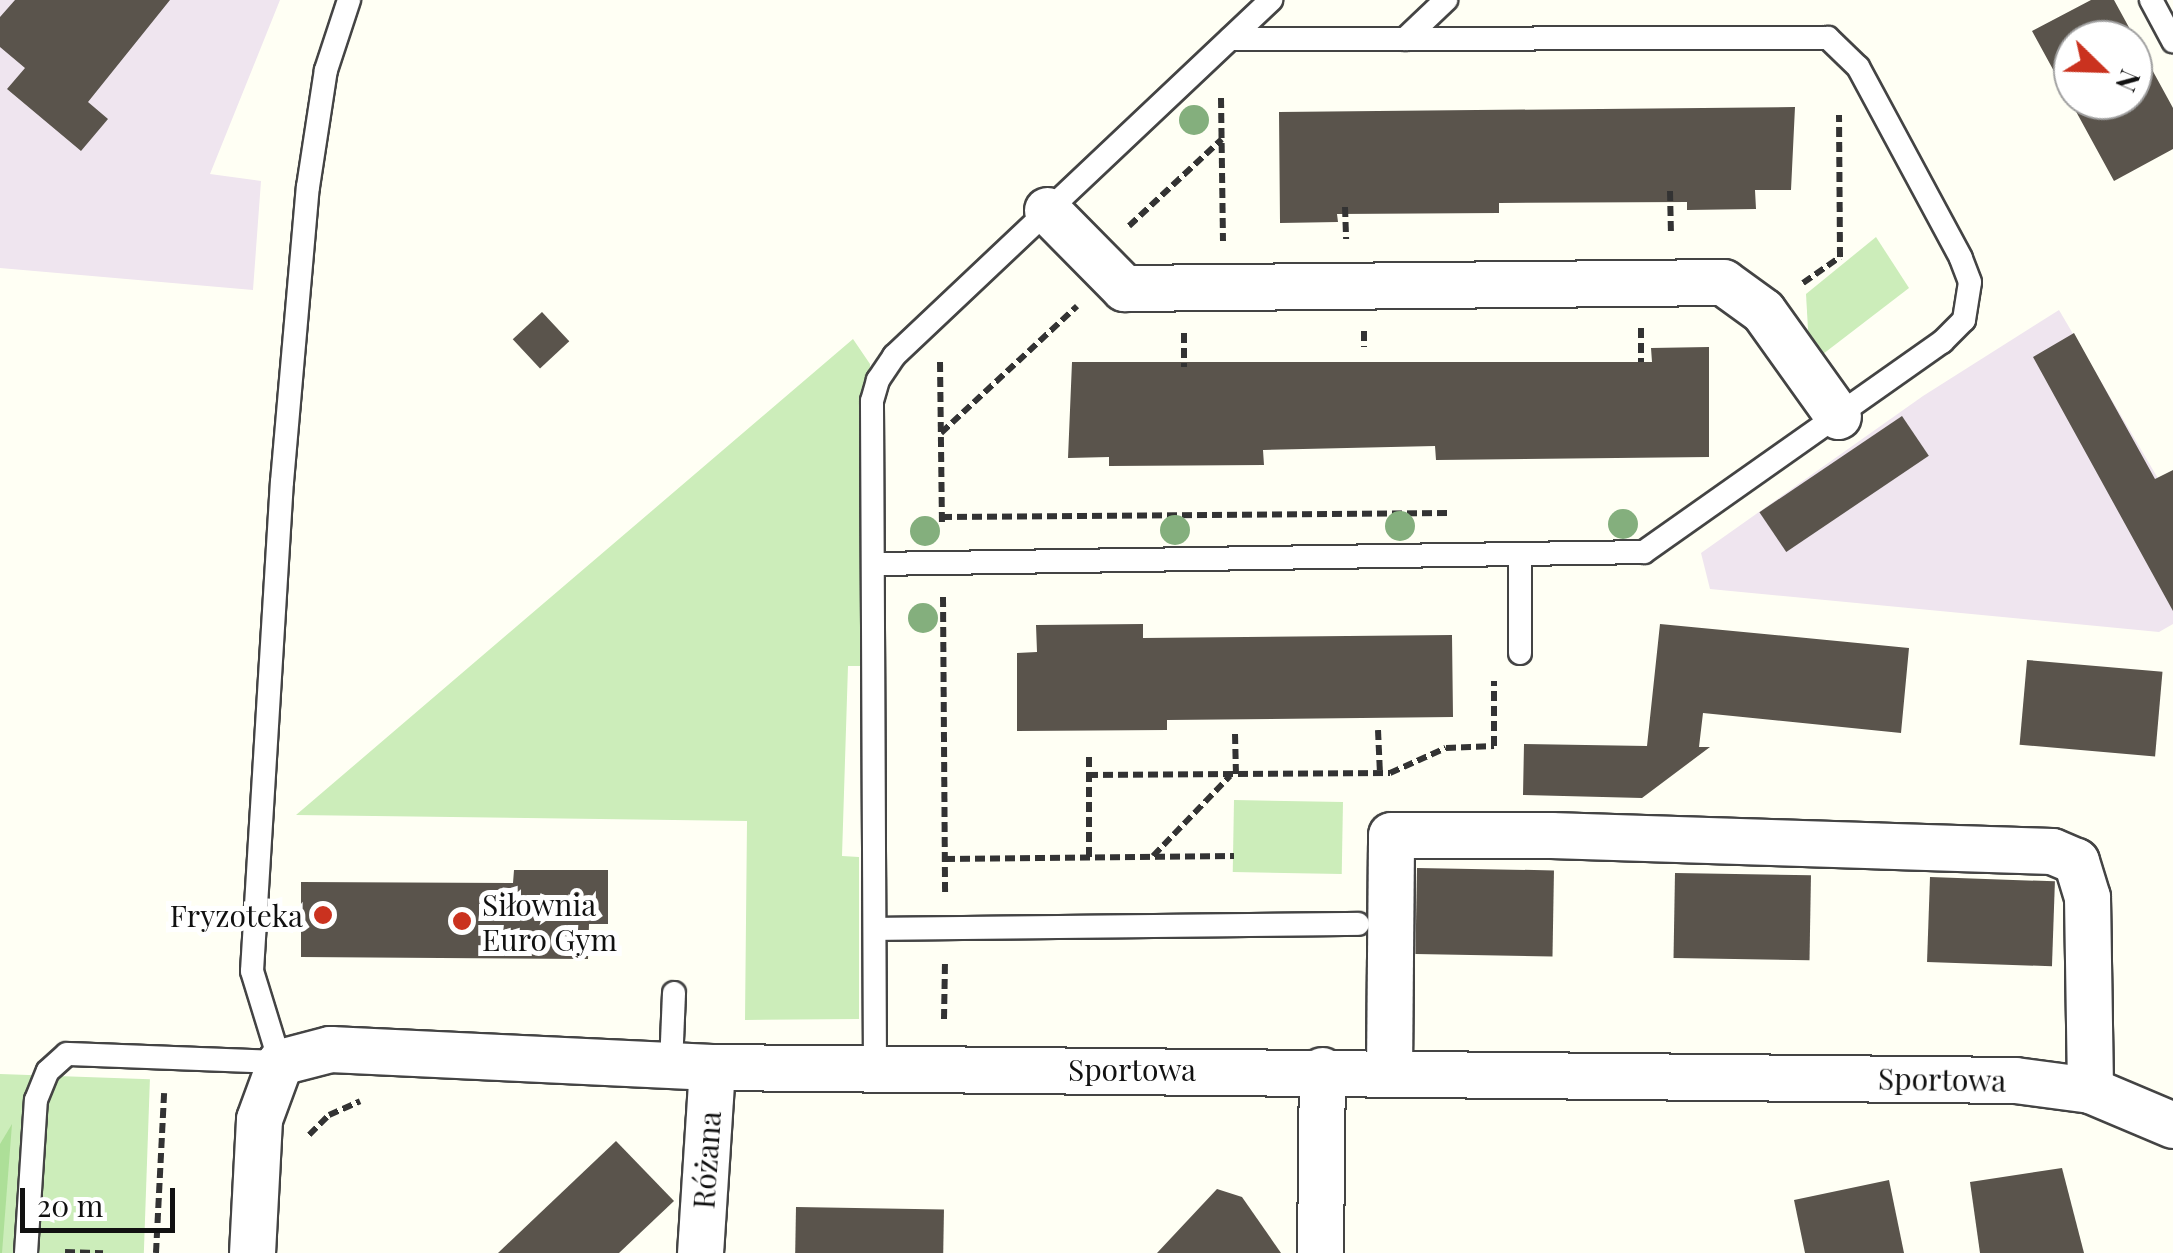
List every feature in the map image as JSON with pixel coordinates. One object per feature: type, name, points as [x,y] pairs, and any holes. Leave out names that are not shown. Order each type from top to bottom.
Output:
[{"type":"street","points":[[1048,210],[1124,288],[1723,282],[1763,311],[1838,416]]},
{"type":"street","points":[[1389,1071],[1391,835],[1551,835],[2052,851],[2076,861],[2087,897],[2090,1090]]},
{"type":"street","name":"Sportowa","points":[[280,1062],[330,1049],[691,1066],[875,1054],[1322,1070],[2015,1080],[2090,1090],[2173,1125]]},
{"type":"street","points":[[252,1253],[259,1119],[280,1062]]},
{"type":"street","name":"Różana","points":[[691,1066],[700,1253]]},
{"type":"street","points":[[1320,1253],[1322,1070]]},
{"type":"lane","points":[[26,1253],[36,1100],[48,1070],[67,1054],[280,1062],[252,971],[282,482],[308,187],[326,70],[349,0]]},
{"type":"lane","points":[[875,1054],[878,929],[874,564],[878,380],[894,356],[1271,0]]},
{"type":"lane","points":[[1405,38],[1446,0]]},
{"type":"lane","points":[[2150,0],[2173,41]]},
{"type":"lane","points":[[874,564],[1520,558],[1644,552],[1942,342],[1964,320],[1970,282],[1858,67],[1828,38],[1230,39]]},
{"type":"lane","points":[[1520,558],[1520,653]]},
{"type":"lane","points":[[878,929],[1358,924]]},
{"type":"lane","points":[[674,992],[691,1066]]},
{"type":"path","points":[[1221,85],[1224,287]]},
{"type":"path","points":[[1763,311],[1840,257],[1839,111]]},
{"type":"path","points":[[942,433],[1223,138]]},
{"type":"path","points":[[875,1054],[944,1040],[940,348]]},
{"type":"path","points":[[942,517],[1455,513]]},
{"type":"path","points":[[1088,775],[1380,774],[1446,748],[1494,746],[1494,653],[1520,653]]},
{"type":"path","points":[[1378,730],[1380,774]]},
{"type":"path","points":[[1153,856],[1233,775],[1235,734]]},
{"type":"path","points":[[1089,755],[1089,857]]},
{"type":"path","points":[[945,859],[1234,856]]},
{"type":"path","points":[[156,1253],[165,1080]]},
{"type":"path","points":[[50,1253],[104,1253]]},
{"type":"shaded area","points":[[0,0],[280,0],[210,174],[261,181],[253,290],[0,268]]},
{"type":"shaded area","points":[[2059,310],[2173,504],[2173,624],[2159,632],[1710,589],[1701,553],[1923,396]]},
{"type":"green space","points":[[1876,237],[1909,288],[1810,364],[1806,294]]},
{"type":"green space","points":[[853,339],[870,364],[865,666],[848,666],[842,856],[859,857],[859,1019],[745,1020],[747,821],[296,815]]},
{"type":"green space","points":[[1234,800],[1343,802],[1342,874],[1233,872]]},
{"type":"green space","points":[[0,1074],[150,1079],[144,1253],[0,1253]]},
{"type":"green space","points":[[12,1124],[2,1253],[0,1253],[0,1144]]},
{"type":"building","points":[[15,0],[170,0],[88,102],[108,119],[81,151],[7,89],[25,68],[0,47],[0,17]]},
{"type":"building","points":[[2091,0],[2114,0],[2125,20],[2053,20],[2053,69],[2032,31]]},
{"type":"building","points":[[2153,71],[2173,108],[2173,149],[2114,181],[2081,120],[2153,120]]},
{"type":"building","points":[[1795,107],[1791,190],[1755,190],[1756,209],[1687,210],[1687,202],[1499,203],[1499,213],[1337,214],[1338,222],[1280,223],[1279,112]]},
{"type":"building","points":[[542,312],[569,341],[540,369],[513,339]]},
{"type":"building","points":[[2074,333],[2155,479],[2173,470],[2173,611],[2033,357]]},
{"type":"building","points":[[1709,347],[1709,457],[1436,460],[1435,446],[1263,450],[1264,465],[1109,466],[1109,457],[1068,458],[1072,362],[1652,362],[1651,348]]},
{"type":"building","points":[[1902,416],[1929,456],[1786,552],[1759,512]]},
{"type":"building","points":[[1143,624],[1143,638],[1452,635],[1453,717],[1167,720],[1167,730],[1017,731],[1017,653],[1037,652],[1036,625]]},
{"type":"building","points":[[1660,624],[1909,648],[1901,733],[1703,713],[1699,747],[1710,747],[1642,798],[1523,795],[1524,744],[1647,746]]},
{"type":"building","points":[[2027,660],[2162,672],[2155,757],[2020,745]]},
{"type":"building","points":[[1417,868],[1554,870],[1552,956],[1415,954]]},
{"type":"building","points":[[514,870],[608,870],[608,924],[589,924],[588,959],[301,957],[301,882],[513,883]]},
{"type":"building","points":[[1675,873],[1811,875],[1809,960],[1674,958]]},
{"type":"building","points":[[1930,877],[2055,881],[2052,966],[1927,962]]},
{"type":"building","points":[[616,1141],[674,1201],[619,1253],[498,1253]]},
{"type":"building","points":[[2062,1168],[2084,1253],[1980,1253],[1970,1182]]},
{"type":"building","points":[[1889,1180],[1904,1253],[1805,1253],[1794,1200]]},
{"type":"building","points":[[1217,1189],[1242,1197],[1281,1253],[1157,1253]]},
{"type":"building","points":[[796,1207],[944,1210],[943,1253],[795,1253]]},
{"type":"place","name":"Fryzoteka","points":[[323,915]]},
{"type":"place","name":"Siłownia Euro Gym","points":[[462,921]]}]
